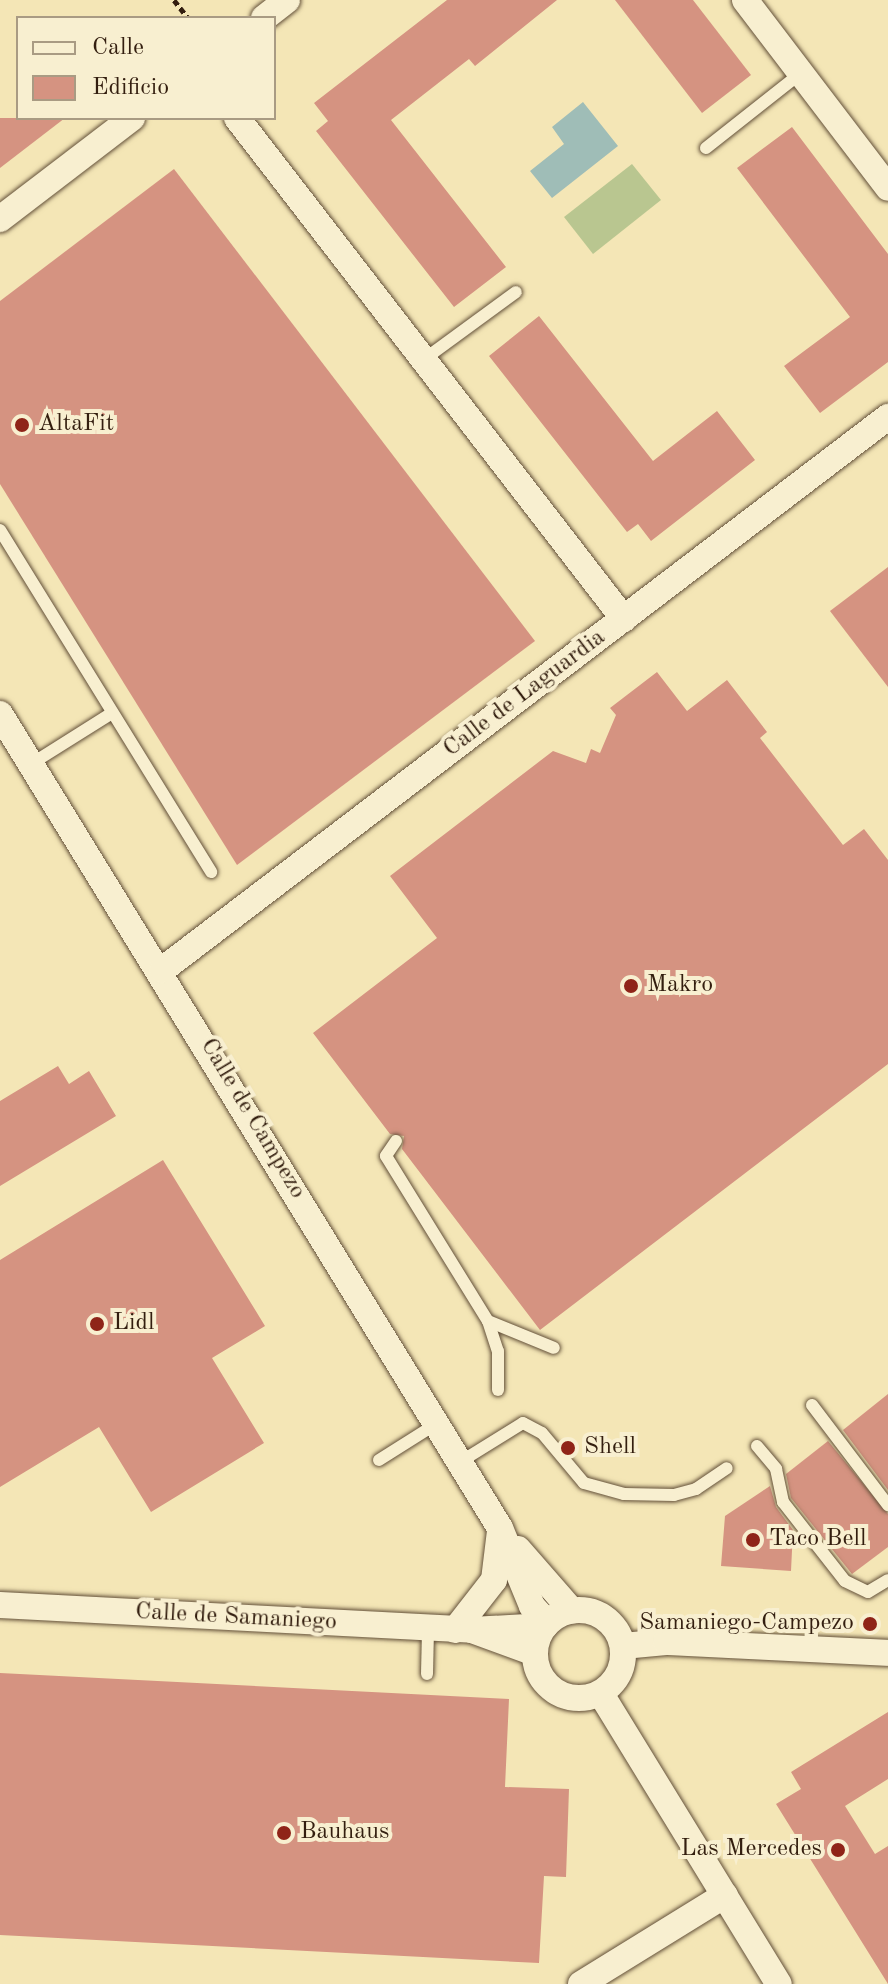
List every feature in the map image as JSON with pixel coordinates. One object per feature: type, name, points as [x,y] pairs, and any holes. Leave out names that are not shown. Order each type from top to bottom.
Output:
[{"type":"street","points":[[267,16],[287,0]]},
{"type":"street","points":[[745,0],[888,188]]},
{"type":"street","points":[[0,219],[129,120]]},
{"type":"street","points":[[239,120],[624,619]]},
{"type":"street","name":"Calle de Laguardia","points":[[162,970],[888,417]]},
{"type":"street","name":"Calle de Campezo","points":[[0,714],[162,970],[500,1528],[532,1606],[547,1624]]},
{"type":"street","points":[[464,1630],[494,1580],[500,1528]]},
{"type":"street","name":"Calle de Campezo","points":[[500,1528],[572,1611]]},
{"type":"street","name":"Calle de Samaniego","points":[[0,1605],[428,1629],[464,1630],[547,1624]]},
{"type":"street","points":[[572,1611],[602,1616],[623,1646],[618,1677],[601,1694],[561,1695],[547,1685],[535,1653],[547,1624],[572,1611]]},
{"type":"street","name":"Calle de Samaniego","points":[[464,1630],[535,1653]]},
{"type":"street","points":[[623,1646],[666,1642],[888,1653]]},
{"type":"street","points":[[601,1694],[779,1984]]},
{"type":"street","points":[[581,1984],[725,1895]]},
{"type":"lane","points":[[706,148],[801,73]]},
{"type":"lane","points":[[423,360],[516,292]]},
{"type":"lane","points":[[0,530],[211,872]]},
{"type":"lane","points":[[31,764],[112,713]]},
{"type":"lane","points":[[396,1141],[386,1156],[488,1321],[498,1351],[498,1390]]},
{"type":"lane","points":[[488,1321],[554,1348]]},
{"type":"lane","points":[[812,1405],[888,1505]]},
{"type":"lane","points":[[460,1462],[523,1423],[542,1433],[584,1483],[624,1494],[685,1492],[727,1468]]},
{"type":"lane","points":[[379,1460],[436,1424]]},
{"type":"lane","points":[[757,1446],[776,1469],[783,1502],[845,1581],[868,1592],[888,1580]]},
{"type":"lane","points":[[427,1674],[428,1629]]},
{"type":"path","points":[[174,0],[186,16]]},
{"type":"green space","points":[[632,164],[661,200],[593,254],[564,217]]},
{"type":"water","points":[[583,102],[618,146],[552,198],[530,171],[564,144],[552,127]]},
{"type":"building","points":[[447,0],[557,0],[475,66],[469,59],[391,120],[506,267],[454,307],[316,131],[328,121],[314,103]]},
{"type":"building","points":[[615,0],[693,0],[751,75],[702,113]]},
{"type":"building","points":[[0,118],[62,120],[0,168]]},
{"type":"building","points":[[792,127],[888,254],[888,362],[820,413],[784,366],[850,317],[737,168]]},
{"type":"building","points":[[174,169],[535,641],[237,865],[0,484],[0,301]]},
{"type":"building","points":[[539,316],[653,461],[717,411],[755,460],[651,541],[638,524],[627,532],[489,356]]},
{"type":"building","points":[[888,567],[888,687],[830,611]]},
{"type":"building","name":"Makro","points":[[657,672],[687,711],[727,680],[767,732],[760,738],[843,845],[864,829],[888,860],[888,1064],[540,1330],[402,1149],[404,1136],[390,1134],[313,1033],[437,938],[390,876],[553,751],[586,763],[591,749],[600,753],[616,715],[610,708]]},
{"type":"building","points":[[58,1066],[69,1084],[89,1071],[116,1116],[0,1186],[0,1101]]},
{"type":"building","points":[[163,1160],[265,1326],[212,1358],[264,1443],[151,1512],[99,1427],[0,1487],[0,1260]]},
{"type":"building","points":[[888,1394],[888,1490],[843,1430]]},
{"type":"building","points":[[828,1441],[888,1514],[888,1547],[852,1574],[791,1498],[786,1474]]},
{"type":"building","name":"Taco Bell","points":[[770,1486],[776,1507],[793,1530],[791,1571],[721,1566],[725,1516]]},
{"type":"building","name":"Bauhaus","points":[[0,1673],[509,1699],[505,1787],[569,1789],[566,1877],[544,1876],[539,1963],[0,1935]]},
{"type":"building","name":"Las Mercedes","points":[[888,1712],[888,1779],[845,1806],[875,1854],[888,1846],[888,1984],[776,1804],[801,1789],[791,1772]]},
{"type":"place","name":"AltaFit","points":[[22,425]]},
{"type":"place","name":"Makro","points":[[631,986]]},
{"type":"place","name":"Lidl","points":[[97,1324]]},
{"type":"place","name":"Shell","points":[[568,1448]]},
{"type":"place","name":"Taco Bell","points":[[753,1540]]},
{"type":"place","name":"Samaniego-Campezo","points":[[870,1624]]},
{"type":"place","name":"Bauhaus","points":[[284,1833]]},
{"type":"place","name":"Las Mercedes","points":[[838,1850]]}]
